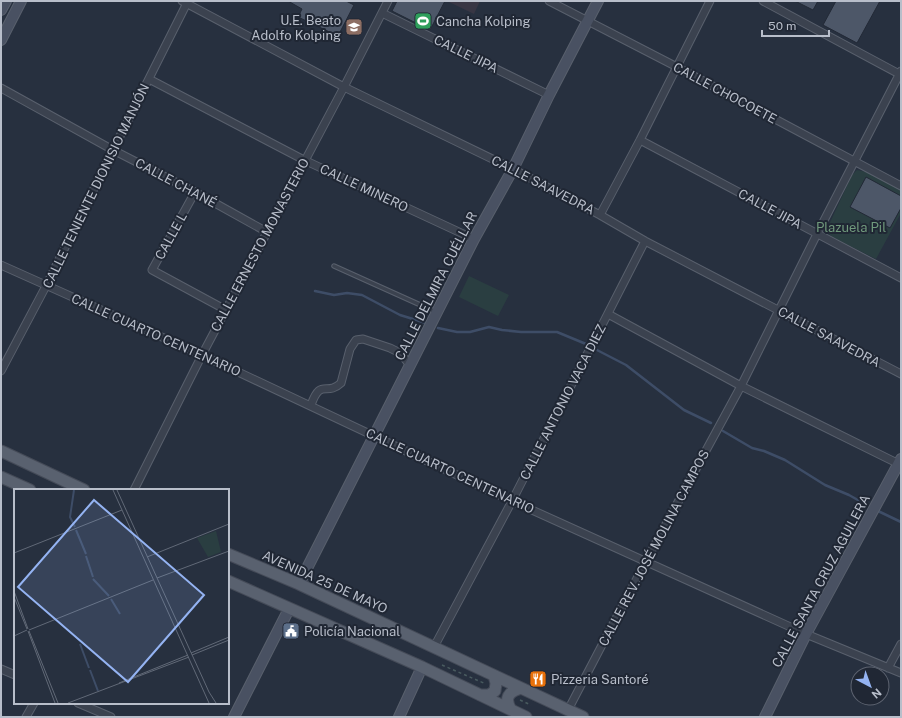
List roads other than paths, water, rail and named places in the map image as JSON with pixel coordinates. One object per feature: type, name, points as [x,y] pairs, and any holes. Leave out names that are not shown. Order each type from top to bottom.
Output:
[{"type":"main road","points":[[1,10],[6,1]]},
{"type":"main road","points":[[1,40],[21,1]]},
{"type":"main road","name":"CALLE DELMIRA CUÉLLAR","points":[[299,584],[474,239],[513,169],[549,95],[598,1]]},
{"type":"main road","points":[[1,452],[82,489]]},
{"type":"main road","name":"CALLE SANTA CRUZ AGUILERA","points":[[765,717],[806,634],[900,463]]},
{"type":"main road","points":[[1,477],[28,489]]},
{"type":"main road","name":"AVENIDA 25 DE MAYO","points":[[229,554],[299,584],[583,717]]},
{"type":"main road","points":[[229,561],[242,559]]},
{"type":"main road","points":[[229,581],[422,668],[526,717]]},
{"type":"main road","points":[[234,717],[289,609]]},
{"type":"main road","points":[[399,717],[422,668]]},
{"type":"main road","points":[[480,695],[489,695],[495,691],[496,683],[494,676]]},
{"type":"main road","points":[[511,710],[507,704],[507,699],[510,693],[521,688]]},
{"type":"street","name":"CALLE ERNESTO MONASTERIO","points":[[135,489],[202,355],[388,1]]},
{"type":"street","name":"CALLE CHOCOETE","points":[[549,1],[588,20],[901,186]]},
{"type":"street","points":[[600,215],[640,140],[710,1]]},
{"type":"street","points":[[763,1],[900,74]]},
{"type":"street","name":"CALLE TENIENTE DIONISIO MANJÓN","points":[[1,371],[46,286],[186,2]]},
{"type":"street","name":"CALLE SAAVEDRA","points":[[186,2],[344,87],[513,169],[901,374]]},
{"type":"street","name":"CALLE JIPA","points":[[382,13],[549,95]]},
{"type":"street","name":"CALLE REV. JOSÉ MOLINA CAMPOS","points":[[568,710],[646,561],[742,386],[778,310],[900,74]]},
{"type":"street","name":"CALLE MINERO","points":[[149,79],[304,160],[474,239]]},
{"type":"street","name":"CALLE CHANÉ","points":[[1,88],[113,150],[195,192],[267,232]]},
{"type":"street","name":"CALLE JIPA","points":[[640,140],[901,278]]},
{"type":"street","name":"CALLE L","points":[[195,192],[152,270],[226,310]]},
{"type":"street","name":"CALLE ANTONIO VACA DIEZ","points":[[434,647],[512,501],[645,240]]},
{"type":"street","name":"CALLE CUARTO CENTENARIO","points":[[1,265],[311,405],[512,501],[806,634],[883,666]]},
{"type":"street","points":[[608,314],[742,386],[900,463]]},
{"type":"street","points":[[311,405],[314,395],[318,390],[322,388],[329,389],[337,387],[341,384],[350,349],[356,340],[363,339],[390,348],[400,353],[410,365]]},
{"type":"street","points":[[889,666],[901,644]]},
{"type":"street","points":[[1,669],[14,675]]},
{"type":"street","name":"CALLE CUARTO CENTENARIO","points":[[890,669],[901,673]]},
{"type":"street","points":[[26,717],[33,704]]},
{"type":"street","points":[[80,704],[111,717]]},
{"type":"lane","points":[[334,266],[437,312]]},
{"type":"waterway","points":[[315,291],[334,295],[347,293],[362,295],[400,315],[426,323]]},
{"type":"waterway","points":[[438,328],[457,332],[470,332],[489,327],[521,332],[557,332],[586,344]]},
{"type":"waterway","points":[[595,349],[626,365],[684,410],[711,423]]},
{"type":"waterway","points":[[723,431],[752,448],[764,451],[785,460],[825,485],[849,495],[865,504]]},
{"type":"waterway","points":[[878,511],[901,522]]},
{"type":"place","name":"Cancha Kolping","points":[[423,21]]},
{"type":"place","name":"U.E. Beato Adolfo Kolping","points":[[354,27]]},
{"type":"place","name":"Policía Nacional","points":[[291,631]]},
{"type":"place","name":"Pizzeria Santoré","points":[[538,679]]},
{"type":"park label","name":"Plazuela Pil","points":[[851,227]]}]
